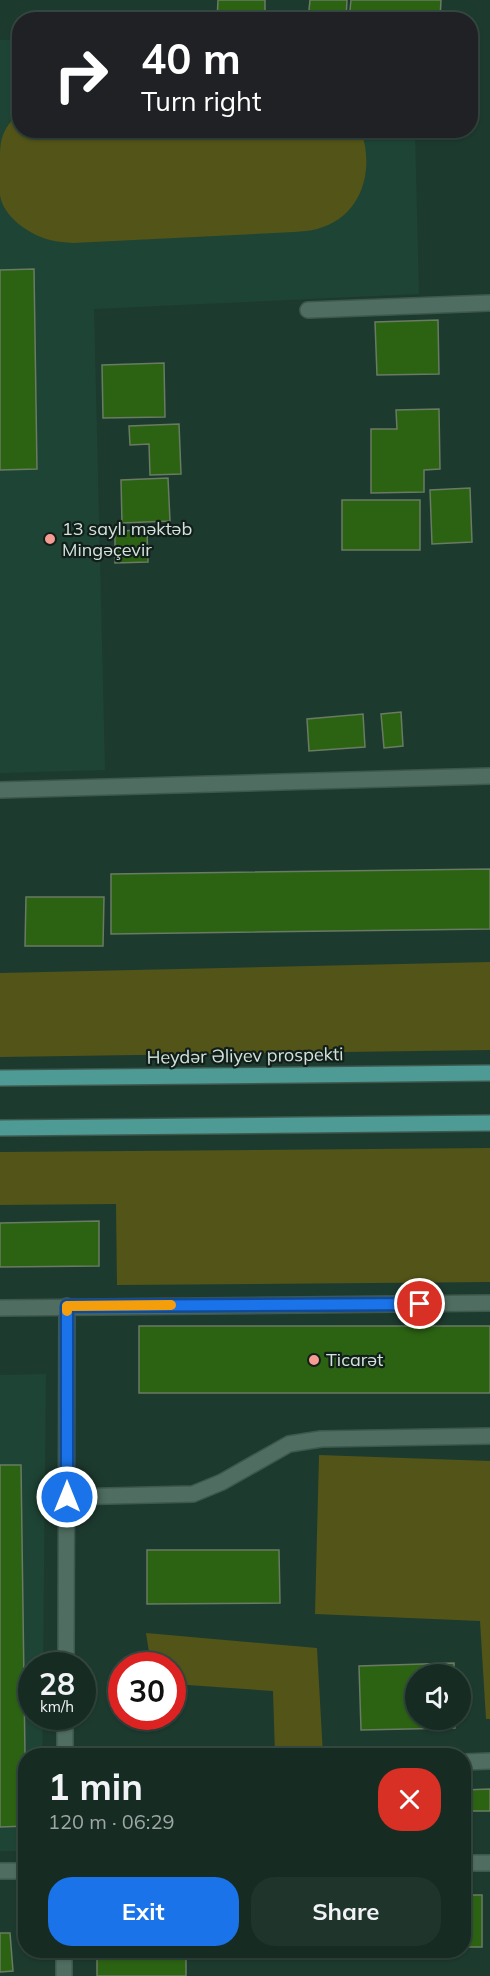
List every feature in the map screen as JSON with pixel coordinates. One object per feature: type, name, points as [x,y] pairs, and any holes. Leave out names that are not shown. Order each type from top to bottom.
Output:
[{"type":"main road","name":"Heydər Əliyev prospekti","points":[[0,1078],[490,1072]]},
{"type":"main road","points":[[0,1128],[490,1123]]},
{"type":"street","points":[[308,310],[490,303]]},
{"type":"street","points":[[0,790],[490,776]]},
{"type":"street","points":[[0,1308],[490,1303]]},
{"type":"street","points":[[66,1652],[67,1306]]},
{"type":"street","points":[[67,1497],[192,1494],[222,1482],[289,1444],[321,1439],[490,1436]]},
{"type":"street","points":[[65,1730],[65,1748]]},
{"type":"street","points":[[471,1762],[490,1761]]},
{"type":"street","points":[[471,1863],[490,1863]]},
{"type":"street","points":[[0,1871],[18,1871]]},
{"type":"street","points":[[64,1958],[64,1976]]},
{"type":"shaded area","name":"13 saylı məktəb Mingəçevir","points":[[0,40],[12,40],[12,138],[415,138],[419,294],[94,309],[105,770],[0,773]]},
{"type":"shaded area","points":[[12,121],[12,138],[363,138],[366,161],[365,176],[361,190],[345,214],[332,223],[314,230],[73,243],[53,241],[34,234],[19,224],[6,211],[2,203],[0,195],[1,143]]},
{"type":"shaded area","points":[[490,962],[490,1050],[0,1057],[0,973]]},
{"type":"shaded area","points":[[490,1148],[490,1282],[117,1285],[116,1204],[0,1205],[0,1152]]},
{"type":"shaded area","points":[[46,1374],[43,1652],[18,1652],[18,1730],[43,1730],[42,1748],[18,1748],[18,1851],[0,1851],[0,1375]]},
{"type":"shaded area","points":[[319,1455],[490,1461],[490,1719],[486,1719],[480,1621],[315,1614]]},
{"type":"shaded area","points":[[146,1633],[317,1648],[323,1748],[275,1748],[273,1691],[186,1685],[186,1652],[149,1652]]},
{"type":"building","points":[[218,0],[265,0],[265,12],[217,12]]},
{"type":"building","points":[[310,0],[347,0],[346,12],[309,12]]},
{"type":"building","points":[[351,0],[441,0],[440,12],[350,12]]},
{"type":"building","points":[[34,269],[37,469],[0,470],[0,270]]},
{"type":"building","points":[[438,320],[439,374],[377,375],[375,322]]},
{"type":"building","points":[[164,363],[165,417],[103,418],[102,365]]},
{"type":"building","points":[[439,409],[440,469],[424,470],[424,492],[371,493],[371,429],[397,429],[396,410]]},
{"type":"building","points":[[179,424],[181,474],[150,475],[149,444],[130,445],[129,426]]},
{"type":"building","points":[[168,478],[170,521],[122,523],[121,480]]},
{"type":"building","points":[[470,488],[472,542],[432,544],[430,490]]},
{"type":"building","points":[[342,500],[420,500],[420,550],[342,550]]},
{"type":"building","points":[[147,530],[148,562],[115,563],[115,531]]},
{"type":"building","points":[[401,712],[403,746],[384,748],[381,714]]},
{"type":"building","points":[[363,714],[365,747],[309,751],[307,719]]},
{"type":"building","points":[[490,869],[490,929],[111,934],[111,874]]},
{"type":"building","points":[[26,897],[104,897],[103,946],[25,946]]},
{"type":"building","points":[[99,1221],[99,1266],[0,1267],[0,1223]]},
{"type":"building","name":"Ticarət","points":[[139,1326],[490,1326],[490,1393],[139,1393]]},
{"type":"building","points":[[0,1465],[21,1465],[24,1652],[18,1652],[18,1730],[25,1730],[25,1748],[18,1748],[18,1826],[0,1827]]},
{"type":"building","points":[[147,1550],[279,1550],[280,1603],[147,1604]]},
{"type":"building","points":[[405,1665],[405,1729],[361,1730],[359,1666]]},
{"type":"building","points":[[490,1789],[490,1811],[471,1811],[471,1790]]},
{"type":"building","points":[[471,1895],[482,1895],[482,1947],[471,1947]]},
{"type":"building","points":[[0,1933],[10,1933],[13,1971],[0,1972]]},
{"type":"building","points":[[97,1958],[186,1958],[186,1976],[97,1976]]},
{"type":"slow traffic","points":[[67,1311],[67,1306],[171,1305]]},
{"type":"place","name":"13 saylı məktəb Mingəçevir","points":[[50,539]]},
{"type":"place","name":"Ticarət","points":[[314,1360]]},
{"type":"route","points":[[67,1497],[67,1306],[420,1304]]}]
